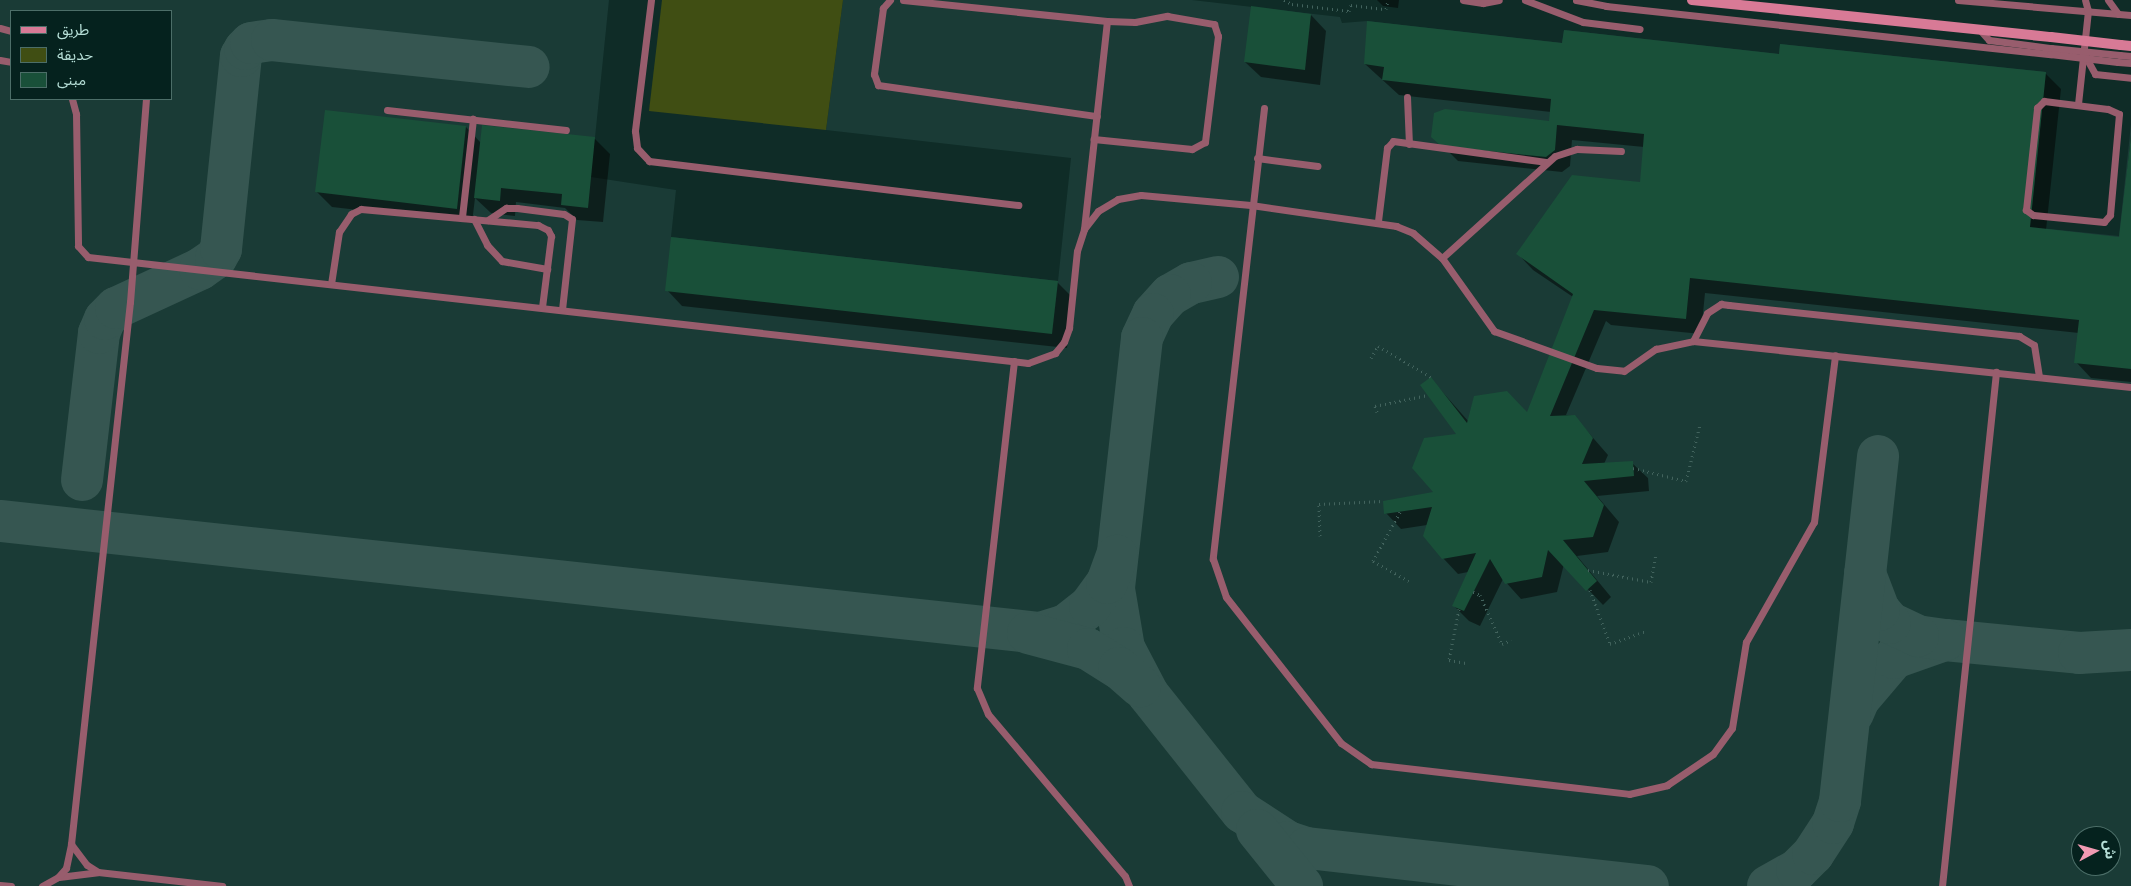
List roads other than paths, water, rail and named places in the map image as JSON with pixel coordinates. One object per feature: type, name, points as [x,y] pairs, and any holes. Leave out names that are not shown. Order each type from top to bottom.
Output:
[{"type":"street","points":[[1692,0],[1979,29],[2051,46],[2123,52]]},
{"type":"lane","points":[[651,0],[635,130],[637,148],[648,160],[1018,204]]},
{"type":"lane","points":[[890,0],[884,8],[875,65],[874,80],[878,85],[1097,116]]},
{"type":"lane","points":[[903,0],[1107,21],[1135,22],[1167,16],[1208,22],[1218,30],[1205,142],[1198,148],[1094,139]]},
{"type":"lane","points":[[1462,0],[1483,3],[1499,0]]},
{"type":"lane","points":[[1525,0],[1582,22],[1640,29]]},
{"type":"lane","points":[[1576,0],[1606,6],[2123,52],[2131,56]]},
{"type":"lane","points":[[1958,0],[2131,14]]},
{"type":"lane","points":[[2078,104],[2088,11],[2085,0]]},
{"type":"lane","points":[[2108,0],[2118,14]]},
{"type":"lane","points":[[72,100],[76,114],[78,246],[88,257],[1014,361],[1042,360],[1055,353],[1064,342],[1069,328],[1077,251],[1084,229],[1107,21]]},
{"type":"lane","points":[[2084,52],[2095,74],[2131,78]]},
{"type":"lane","points":[[2123,52],[2131,63]]},
{"type":"lane","points":[[1407,97],[1409,144]]},
{"type":"lane","points":[[42,886],[58,877],[66,868],[71,844],[134,263],[146,100]]},
{"type":"lane","points":[[2044,101],[2078,104],[2114,110],[2121,121],[2110,215],[2104,222],[2033,215],[2026,210],[2037,108],[2044,101]]},
{"type":"lane","points":[[1264,108],[1250,205],[1212,559],[1215,572],[1226,596],[1341,743],[1360,759],[1383,768],[1629,794],[1668,785],[1713,754],[1732,728],[1746,642],[1814,522],[1835,355]]},
{"type":"lane","points":[[387,110],[566,130]]},
{"type":"lane","points":[[462,218],[473,119]]},
{"type":"lane","points":[[1378,221],[1389,144],[1409,144],[1546,162]]},
{"type":"lane","points":[[1442,258],[1546,162],[1577,149],[1621,151]]},
{"type":"lane","points":[[1257,158],[1317,166]]},
{"type":"lane","points":[[1084,229],[1098,211],[1118,199],[1141,194],[1378,221],[1413,234],[1442,258],[1494,331],[1583,364],[1624,370],[1656,349],[1693,341],[2131,387]]},
{"type":"lane","points":[[331,284],[338,232],[351,214],[372,208],[538,225],[548,230],[551,242],[542,307]]},
{"type":"lane","points":[[488,220],[506,208],[564,214],[572,219],[562,309]]},
{"type":"lane","points":[[474,219],[487,245],[502,261],[547,269]]},
{"type":"lane","points":[[1693,341],[1707,313],[1721,304],[1730,304],[2019,336],[2034,345],[2038,377]]},
{"type":"lane","points":[[1014,361],[977,688],[988,714],[1125,876],[1129,886]]},
{"type":"lane","points":[[1942,886],[1996,372]]},
{"type":"lane","points":[[71,844],[87,865],[98,872]]},
{"type":"lane","points":[[58,877],[98,872],[222,886]]},
{"type":"lane","points":[[0,885],[11,886]]}]
